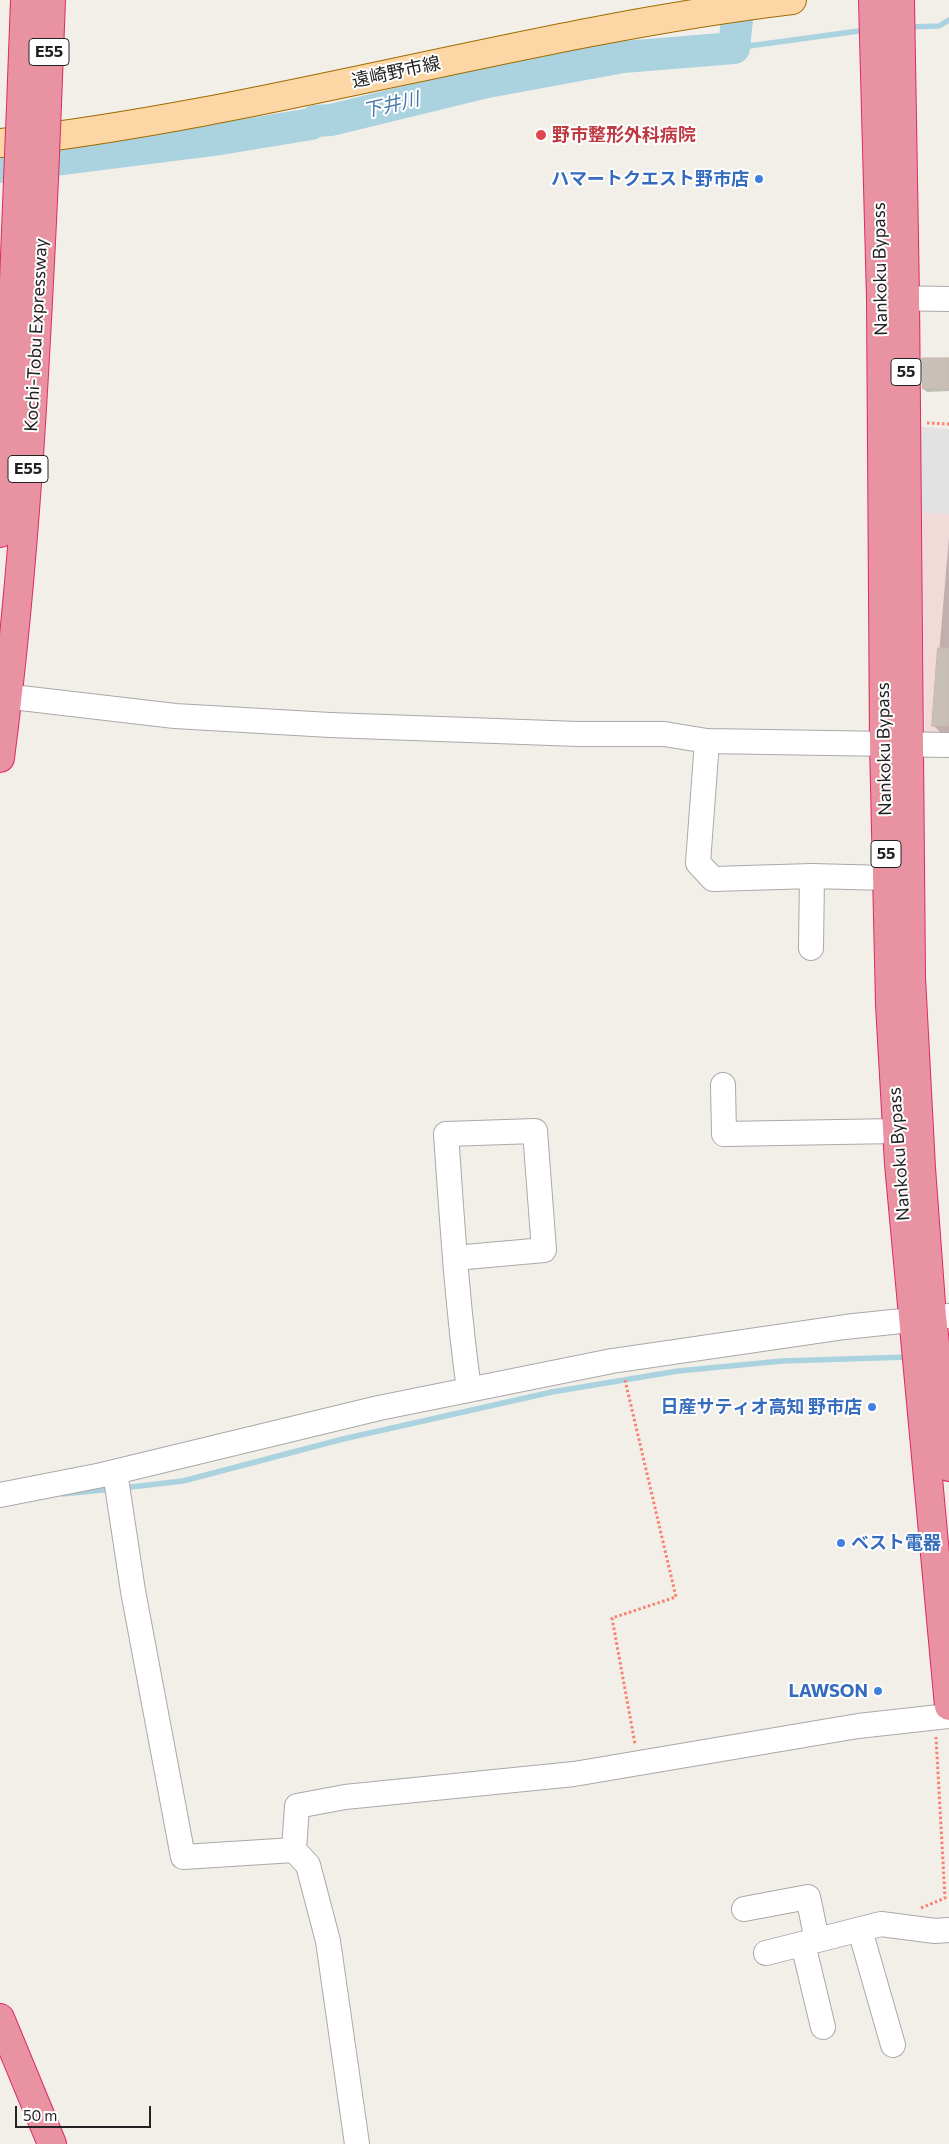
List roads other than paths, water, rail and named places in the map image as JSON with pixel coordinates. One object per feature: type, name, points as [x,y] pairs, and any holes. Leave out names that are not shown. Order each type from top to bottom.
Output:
[{"type":"highway","name":"Kochi-Tobu Expressway","points":[[25,0],[34,105]]},
{"type":"highway","name":"Kochi-Tobu Expressway","points":[[0,758],[19,590],[33,412],[31,180],[34,105],[51,0]]},
{"type":"highway","name":"Nankoku Bypass","points":[[873,0],[893,297]]},
{"type":"highway","name":"Nankoku Bypass","points":[[900,0],[893,297],[896,743],[931,1317],[944,1713]]},
{"type":"highway","name":"Kochi-Tobu Expressway","points":[[0,533],[11,357],[31,180]]},
{"type":"highway","name":"Nankoku Bypass","points":[[896,743],[887,878],[890,1005],[896,1131],[931,1317],[949,1467]]},
{"type":"highway","points":[[0,2018],[52,2144]]},
{"type":"main road","name":"遠崎野市線","points":[[0,143],[46,138],[142,122],[370,78],[714,6],[743,6],[792,0]]},
{"type":"street","points":[[893,297],[949,298]]},
{"type":"street","points":[[21,698],[174,716],[330,725],[578,734],[664,734],[707,741],[949,745]]},
{"type":"street","points":[[707,741],[698,863],[713,879],[812,876],[887,878]]},
{"type":"street","points":[[811,948],[812,876]]},
{"type":"street","points":[[723,1085],[724,1134],[896,1131]]},
{"type":"street","points":[[455,1258],[544,1250],[535,1131],[446,1134],[460,1329],[469,1389]]},
{"type":"street","points":[[0,1495],[115,1472],[369,1410],[620,1360],[931,1317]]},
{"type":"street","points":[[115,1472],[133,1591],[183,1857],[294,1850]]},
{"type":"street","points":[[357,2144],[328,1941],[308,1865],[294,1850],[297,1806],[345,1797],[574,1774],[944,1713]]},
{"type":"street","points":[[744,1909],[808,1897],[810,1942],[823,2027]]},
{"type":"street","points":[[766,1953],[881,1924],[935,1931],[949,1930]]},
{"type":"street","points":[[860,1930],[892,2045]]},
{"type":"waterway","name":"下井川","points":[[0,167],[214,140],[311,124],[315,121],[331,120],[487,82],[623,57],[734,48],[739,0]]},
{"type":"waterway","points":[[908,27],[939,26],[949,20]]},
{"type":"waterway","points":[[734,48],[866,30]]},
{"type":"waterway","points":[[122,1488],[183,1481],[343,1439],[552,1392],[678,1371],[782,1361],[909,1357]]},
{"type":"waterway","points":[[62,1494],[113,1489]]},
{"type":"place","name":"野市整形外科病院","points":[[541,135]]},
{"type":"place","name":"ハマートクエスト野市店","points":[[759,179]]},
{"type":"place","name":"日産サティオ高知 野市店","points":[[872,1407]]},
{"type":"place","name":"ベスト電器","points":[[841,1543]]},
{"type":"place","name":"LAWSON","points":[[878,1691]]}]
